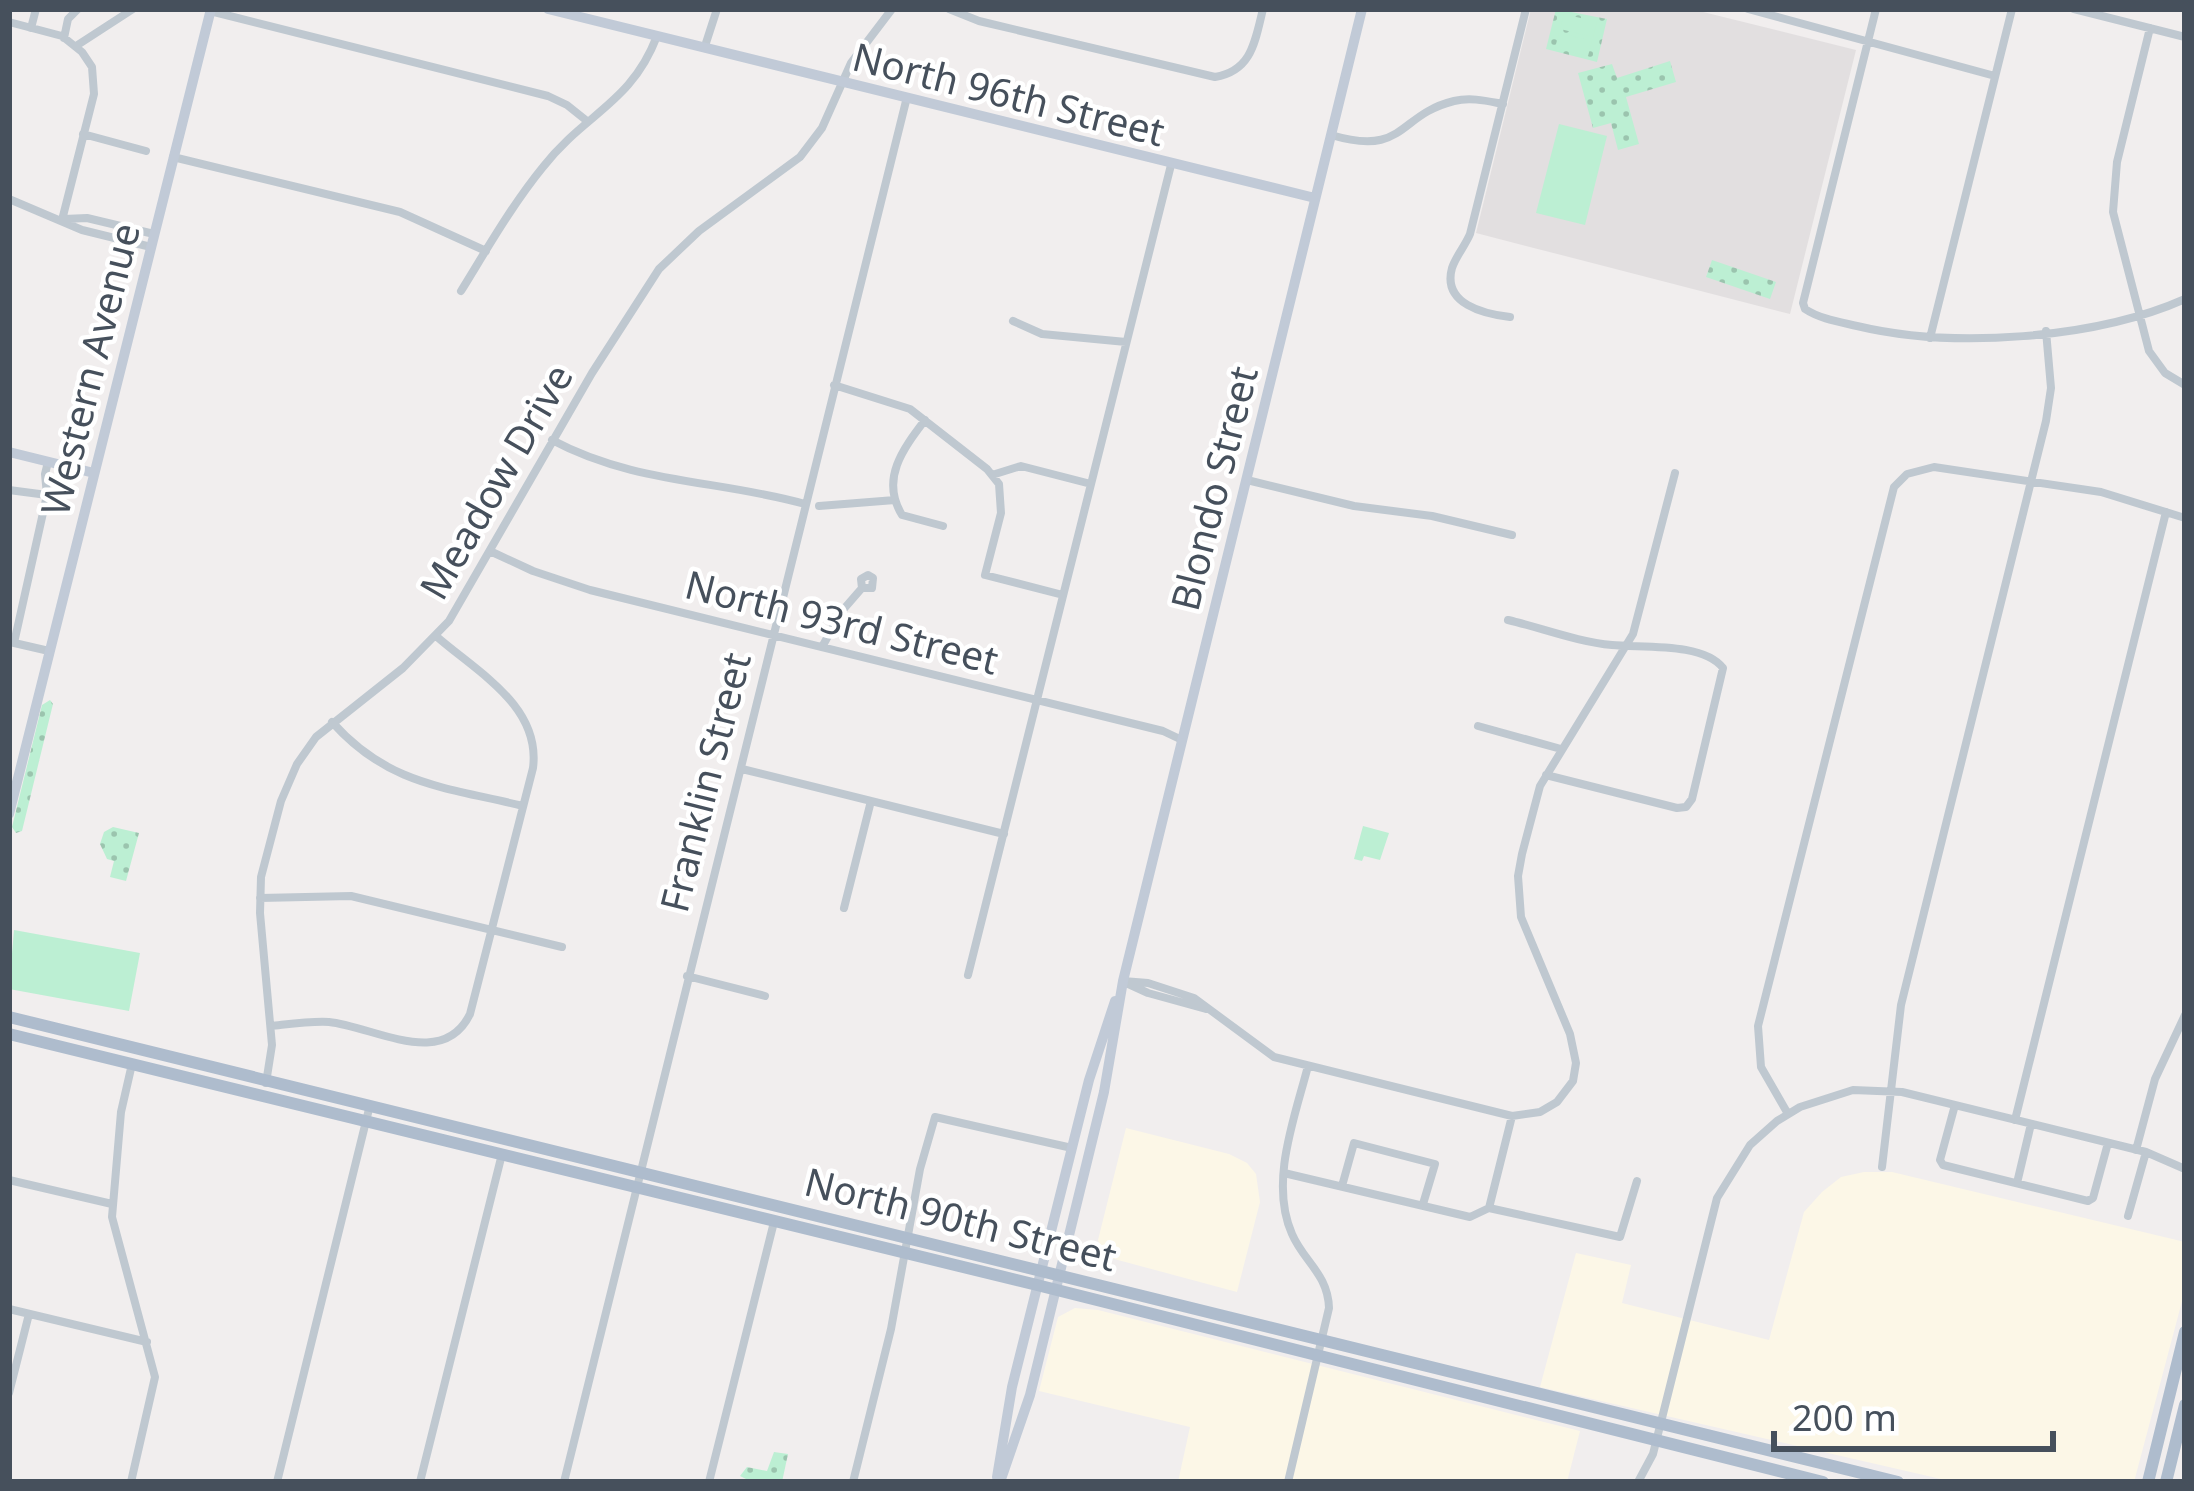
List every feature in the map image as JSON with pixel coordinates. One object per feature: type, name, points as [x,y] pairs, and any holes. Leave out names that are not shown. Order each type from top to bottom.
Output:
[{"type":"main road","name":"North 96th Street","points":[[548,9],[1315,198]]},
{"type":"main road","name":"Blondo Street","points":[[998,1482],[1006,1412],[1037,1285],[1072,1148],[1123,981],[1362,9]]},
{"type":"main road","name":"Western Avenue","points":[[9,814],[211,10]]},
{"type":"main road","points":[[9,452],[94,473]]},
{"type":"main road","name":"Blondo Street","points":[[998,1482],[1025,1411],[1111,1066],[1123,981]]},
{"type":"main road","name":"North 90th Street","points":[[9,1016],[1898,1482]]},
{"type":"main road","name":"North 90th Street","points":[[9,1034],[1823,1482]]},
{"type":"main road","points":[[2148,1482],[2185,1332]]},
{"type":"main road","points":[[2166,1482],[2185,1406]]},
{"type":"street","points":[[32,28],[36,9]]},
{"type":"street","points":[[64,38],[68,19],[78,9]]},
{"type":"street","points":[[76,46],[133,9]]},
{"type":"street","points":[[705,46],[717,9]]},
{"type":"street","name":"Meadow Drive","points":[[263,1096],[272,1057],[260,898],[262,873],[287,783],[308,747],[332,722],[403,668],[464,601],[553,440],[659,269],[699,231],[800,157],[822,128],[841,82],[892,9]]},
{"type":"street","points":[[949,9],[979,21],[1207,77],[1227,75],[1244,65],[1263,9]]},
{"type":"street","points":[[1510,317],[1465,304],[1451,280],[1470,234],[1526,9]]},
{"type":"street","points":[[1748,9],[1995,76]]},
{"type":"street","points":[[1876,9],[1804,306],[1817,316],[1887,333],[1962,339],[2139,317],[2185,299]]},
{"type":"street","points":[[1930,338],[2012,9]]},
{"type":"street","points":[[2074,9],[2185,37]]},
{"type":"street","points":[[211,10],[548,96],[586,121]]},
{"type":"street","points":[[9,22],[64,38],[90,62],[94,79],[62,220]]},
{"type":"street","points":[[2150,28],[2117,162],[2115,230],[2156,362],[2185,385]]},
{"type":"street","points":[[460,291],[544,166],[586,121],[634,83],[657,36]]},
{"type":"street","name":"Franklin Street","points":[[564,1482],[907,97]]},
{"type":"street","points":[[1331,135],[1378,142],[1454,101],[1502,104]]},
{"type":"street","points":[[83,134],[146,151]]},
{"type":"street","points":[[173,157],[400,212],[486,251]]},
{"type":"street","points":[[968,975],[1171,165]]},
{"type":"street","points":[[9,199],[82,230],[153,240]]},
{"type":"street","points":[[1013,321],[1042,334],[1126,342]]},
{"type":"street","points":[[1882,1167],[1901,1005],[2050,398],[2046,331]]},
{"type":"street","points":[[834,385],[897,402],[992,476],[1000,484],[1003,500],[985,575],[1063,595]]},
{"type":"street","points":[[925,420],[896,461],[895,500],[902,515],[943,526]]},
{"type":"street","points":[[553,440],[618,466],[805,504]]},
{"type":"street","points":[[48,461],[44,474],[47,495],[12,642],[49,651]]},
{"type":"street","points":[[992,476],[1021,466],[1091,484]]},
{"type":"street","points":[[1788,1114],[1761,1067],[1758,1026],[1891,494],[1901,478],[1923,467],[2031,482],[2101,492],[2185,518]]},
{"type":"street","points":[[1123,981],[1210,1010],[1265,1052],[1308,1066],[1516,1116],[1540,1112],[1557,1102],[1573,1081],[1576,1063],[1570,1034],[1526,936],[1519,906],[1522,854],[1546,775],[1628,644],[1642,607],[1675,473]]},
{"type":"street","points":[[1247,479],[1354,506],[1432,516],[1512,535]]},
{"type":"street","points":[[9,490],[47,495]]},
{"type":"street","points":[[819,506],[895,500]]},
{"type":"street","points":[[2015,1120],[2166,512]]},
{"type":"street","name":"North 93rd Street","points":[[492,552],[563,582],[1163,731],[1182,740]]},
{"type":"street","points":[[822,647],[842,611],[862,588]]},
{"type":"street","points":[[1508,620],[1613,645],[1646,643],[1693,653],[1717,660],[1723,668],[1692,799],[1686,807],[1546,775]]},
{"type":"street","points":[[271,1026],[329,1022],[433,1044],[460,1031],[471,1012],[534,755],[524,717],[436,636]]},
{"type":"street","points":[[332,722],[360,752],[391,771],[523,806]]},
{"type":"street","points":[[1478,727],[1561,749]]},
{"type":"street","points":[[742,769],[1004,834]]},
{"type":"street","points":[[844,908],[871,801]]},
{"type":"street","points":[[260,898],[351,896],[562,947]]},
{"type":"street","points":[[687,976],[765,996]]},
{"type":"street","points":[[2128,1216],[2155,1078],[2185,1015]]},
{"type":"street","points":[[131,1482],[155,1367],[115,1230],[112,1204],[121,1112],[132,1064]]},
{"type":"street","points":[[1288,1482],[1324,1338],[1328,1291],[1290,1229],[1284,1173],[1308,1066]]},
{"type":"street","points":[[1638,1482],[1656,1440],[1717,1198],[1741,1155],[1788,1114],[1841,1092],[1890,1090],[2141,1151],[2185,1169]]},
{"type":"street","points":[[277,1482],[370,1104]]},
{"type":"street","points":[[1955,1105],[1940,1160],[1943,1165],[2088,1202],[2108,1143]]},
{"type":"street","points":[[1489,1208],[1516,1116]]},
{"type":"street","points":[[853,1482],[935,1117],[1072,1148]]},
{"type":"street","points":[[2017,1184],[2031,1124]]},
{"type":"street","points":[[1342,1186],[1354,1143],[1435,1164],[1423,1204]]},
{"type":"street","points":[[420,1482],[502,1154]]},
{"type":"street","points":[[1284,1173],[1470,1216],[1489,1208],[1620,1237],[1637,1181]]},
{"type":"street","points":[[9,1180],[112,1204]]},
{"type":"street","points":[[709,1482],[775,1221]]},
{"type":"street","points":[[9,1309],[148,1342]]},
{"type":"street","points":[[9,1393],[29,1314]]},
{"type":"shaded area","points":[[1531,9],[1691,9],[1856,50],[1790,314],[1476,233]]},
{"type":"shaded area","points":[[1126,1128],[1229,1154],[1256,1174],[1260,1202],[1237,1292],[1103,1256],[1098,1240]]},
{"type":"shaded area","points":[[1892,1172],[2185,1242],[2185,1290],[2134,1482],[1954,1482],[1540,1387],[1576,1253],[1631,1265],[1622,1303],[1769,1340],[1804,1212],[1841,1177]]},
{"type":"shaded area","points":[[1075,1308],[1580,1431],[1567,1482],[1178,1482],[1190,1427],[1039,1391],[1058,1317]]},
{"type":"green space","points":[[1556,9],[1607,19],[1597,62],[1546,49]]},
{"type":"green space","points":[[1564,14],[1597,22],[1593,37],[1560,29]]},
{"type":"green space","points":[[1559,33],[1592,41],[1588,56],[1555,48]]},
{"type":"green space","points":[[1670,61],[1676,82],[1626,97],[1639,144],[1618,150],[1611,123],[1593,128],[1578,73],[1612,64],[1617,78]]},
{"type":"green space","points":[[1559,124],[1607,136],[1585,225],[1536,213]]},
{"type":"green space","points":[[1712,260],[1776,282],[1770,299],[1706,277]]},
{"type":"green space","points":[[50,700],[53,704],[22,831],[16,833],[12,827],[42,705]]},
{"type":"green space","points":[[1363,826],[1389,833],[1380,860],[1354,859]]},
{"type":"green space","points":[[113,827],[139,833],[126,881],[110,877],[114,861],[107,859],[100,844],[104,832]]},
{"type":"green space","points":[[14,930],[140,953],[129,1011],[9,989]]},
{"type":"green space","points":[[774,1452],[788,1454],[782,1482],[752,1482],[740,1476],[747,1467],[767,1471]]}]
